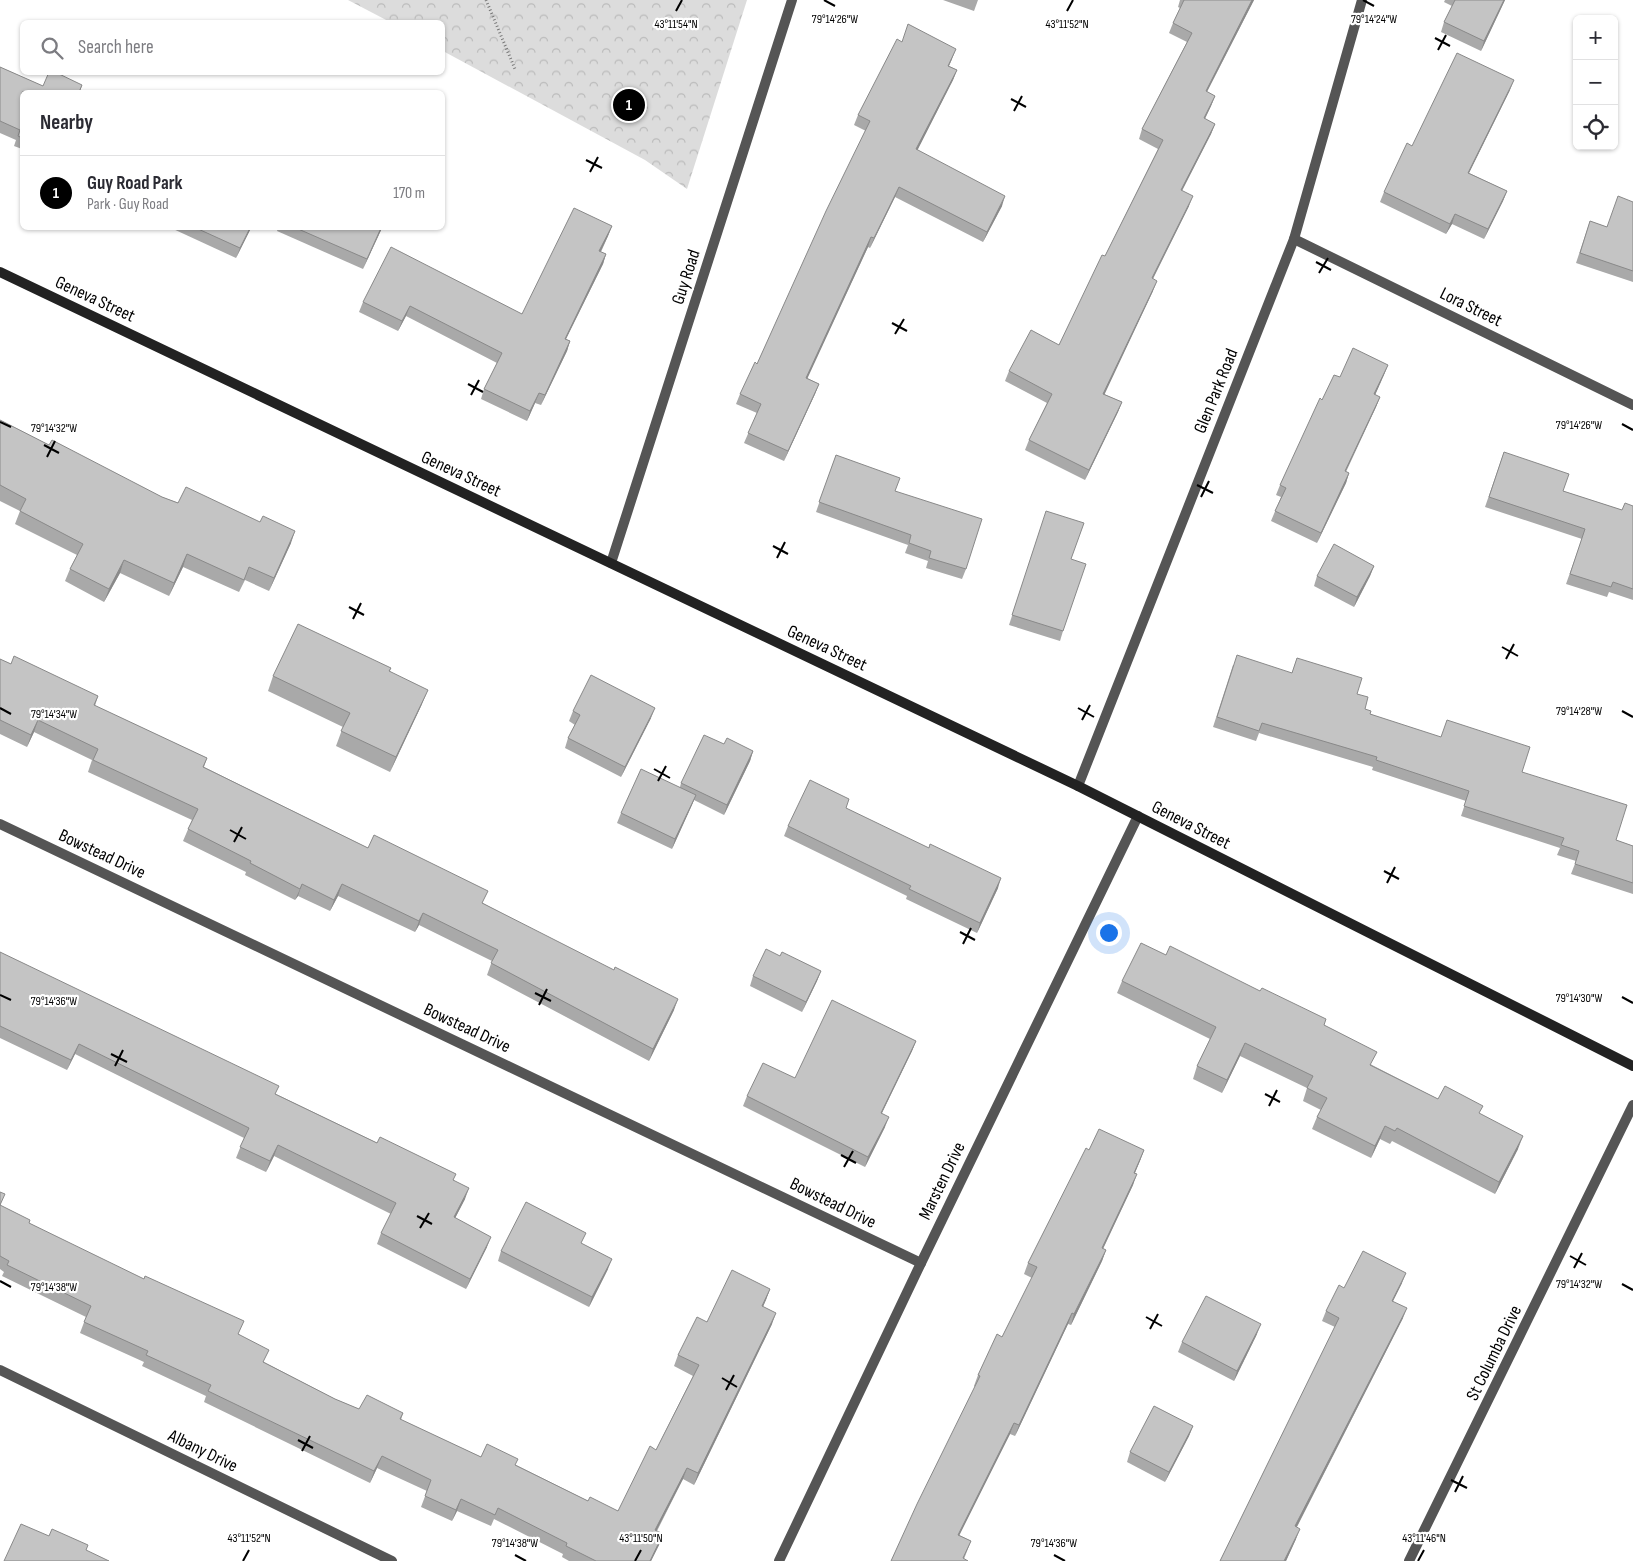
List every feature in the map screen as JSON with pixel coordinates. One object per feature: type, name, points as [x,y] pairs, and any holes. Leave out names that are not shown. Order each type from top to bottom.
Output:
[{"type":"main road","name":"Geneva Street","points":[[0,272],[1078,786],[1633,1066]]},
{"type":"street","name":"Guy Road","points":[[611,563],[792,0]]},
{"type":"street","name":"Glen Park Road","points":[[1078,786],[1294,239],[1362,0]]},
{"type":"street","name":"Lora Street","points":[[1294,239],[1633,405]]},
{"type":"street","name":"Marsten Drive","points":[[779,1561],[1138,816]]},
{"type":"street","name":"Bowstead Drive","points":[[0,824],[921,1263]]},
{"type":"street","name":"St Columba Drive","points":[[1409,1561],[1633,1105]]},
{"type":"street","name":"Albany Drive","points":[[0,1370],[392,1561]]},
{"type":"path","points":[[486,0],[515,69]]},
{"type":"green space","points":[[348,0],[747,0],[687,189],[645,160],[445,52],[445,20],[386,20]]},
{"type":"building","points":[[1184,0],[1252,0],[1206,91],[1215,96],[1204,118],[1215,124],[1181,190],[1193,196],[1152,278],[1157,281],[1103,394],[1122,402],[1089,470],[1029,440],[1052,394],[1009,371],[1031,330],[1059,345],[1102,255],[1105,256],[1163,140],[1142,129],[1192,33],[1173,23]]},
{"type":"building","points":[[1455,0],[1504,0],[1484,41],[1444,22]]},
{"type":"building","points":[[908,24],[956,49],[948,66],[957,70],[916,149],[1005,196],[987,232],[899,187],[874,238],[871,237],[806,378],[819,384],[788,451],[748,433],[761,404],[740,394],[755,362],[757,364],[826,211],[870,121],[858,115],[897,39],[902,42]]},
{"type":"building","points":[[1457,53],[1514,80],[1468,173],[1507,191],[1488,229],[1455,214],[1450,224],[1384,192],[1407,143],[1412,146]]},
{"type":"building","points":[[0,67],[43,86],[48,75],[61,75],[82,85],[80,90],[20,90],[20,130],[0,121]]},
{"type":"building","points":[[1618,196],[1633,202],[1633,271],[1580,253],[1590,221],[1607,227]]},
{"type":"building","points":[[574,208],[612,226],[599,251],[606,254],[565,339],[570,341],[545,395],[539,393],[530,411],[484,389],[502,353],[410,306],[402,321],[363,302],[391,247],[522,314]]},
{"type":"building","points":[[200,230],[249,230],[240,248]]},
{"type":"building","points":[[301,230],[380,230],[367,259]]},
{"type":"building","points":[[1353,348],[1388,365],[1374,394],[1380,397],[1345,471],[1349,473],[1321,533],[1275,511],[1286,488],[1280,485],[1320,398],[1322,400],[1334,375],[1340,377]]},
{"type":"building","points":[[0,420],[49,445],[52,440],[162,497],[178,503],[186,487],[260,522],[263,516],[295,531],[274,578],[249,567],[244,580],[187,554],[174,583],[124,560],[109,589],[70,569],[83,544],[20,511],[26,499],[0,485]]},
{"type":"building","points":[[1504,452],[1569,474],[1563,491],[1622,510],[1625,503],[1633,506],[1633,589],[1613,582],[1611,587],[1570,574],[1585,529],[1489,497]]},
{"type":"building","points":[[836,455],[900,478],[895,491],[982,519],[966,569],[929,558],[931,551],[909,543],[911,535],[819,502]]},
{"type":"building","points":[[1046,511],[1084,523],[1071,559],[1086,564],[1063,631],[1012,615]]},
{"type":"building","points":[[1334,544],[1374,566],[1357,597],[1317,576]]},
{"type":"building","points":[[298,624],[391,668],[389,671],[428,690],[396,757],[341,731],[350,713],[273,676]]},
{"type":"building","points":[[1237,655],[1292,673],[1297,658],[1362,678],[1357,694],[1368,697],[1365,709],[1371,711],[1370,714],[1441,737],[1447,720],[1530,747],[1522,772],[1627,805],[1616,840],[1633,846],[1633,883],[1575,864],[1579,851],[1561,845],[1564,838],[1464,806],[1469,791],[1376,760],[1377,757],[1262,723],[1259,731],[1217,717]]},
{"type":"building","points":[[14,656],[98,696],[94,705],[207,758],[203,767],[368,848],[374,835],[488,891],[482,903],[614,970],[615,967],[678,999],[653,1049],[491,963],[498,950],[423,913],[419,921],[342,884],[334,900],[302,884],[300,889],[250,863],[251,861],[188,829],[198,809],[93,760],[98,749],[38,720],[31,735],[0,720],[0,659],[11,664]]},
{"type":"building","points":[[591,675],[655,708],[625,767],[568,738],[580,715],[573,711]]},
{"type":"building","points":[[704,735],[724,744],[727,738],[753,751],[727,805],[681,783]]},
{"type":"building","points":[[641,769],[696,795],[675,839],[621,813]]},
{"type":"building","points":[[810,780],[849,799],[846,808],[929,848],[930,844],[1001,878],[980,923],[909,889],[911,886],[788,826]]},
{"type":"building","points":[[1141,943],[1166,955],[1170,946],[1260,991],[1262,988],[1326,1019],[1324,1025],[1377,1052],[1370,1065],[1438,1099],[1445,1086],[1483,1106],[1479,1113],[1523,1136],[1499,1182],[1397,1128],[1395,1131],[1385,1126],[1375,1146],[1317,1117],[1327,1098],[1307,1088],[1313,1076],[1245,1043],[1227,1080],[1197,1066],[1216,1027],[1122,981]]},
{"type":"building","points":[[766,949],[780,956],[782,952],[821,971],[806,1002],[753,976]]},
{"type":"building","points":[[0,952],[279,1086],[275,1094],[377,1143],[380,1137],[456,1174],[453,1180],[469,1188],[454,1217],[491,1237],[470,1279],[381,1233],[396,1203],[278,1145],[270,1161],[240,1147],[249,1128],[79,1044],[71,1060],[0,1026]]},
{"type":"building","points":[[832,1000],[916,1041],[881,1113],[889,1117],[868,1157],[747,1096],[763,1063],[795,1078]]},
{"type":"building","points":[[1099,1129],[1144,1150],[1134,1173],[1137,1174],[1102,1248],[1106,1250],[1074,1314],[1072,1313],[1019,1425],[1014,1423],[958,1535],[971,1541],[963,1558],[968,1561],[891,1561],[980,1376],[978,1375],[997,1334],[1002,1337],[1037,1267],[1028,1263],[1086,1148],[1089,1150]]},
{"type":"building","points":[[0,1192],[5,1194],[0,1205]]},
{"type":"building","points":[[526,1202],[586,1233],[581,1243],[612,1259],[592,1297],[501,1251]]},
{"type":"building","points":[[0,1205],[30,1220],[29,1223],[144,1279],[145,1276],[244,1321],[238,1334],[269,1350],[263,1362],[335,1399],[359,1409],[367,1395],[403,1413],[400,1419],[481,1457],[487,1444],[518,1459],[515,1465],[588,1501],[590,1497],[618,1511],[650,1446],[656,1450],[699,1365],[678,1355],[697,1317],[707,1322],[732,1270],[770,1289],[762,1306],[776,1313],[698,1473],[687,1468],[655,1530],[663,1534],[650,1561],[596,1561],[566,1546],[567,1543],[498,1508],[495,1515],[461,1499],[456,1510],[425,1496],[431,1480],[382,1456],[374,1471],[208,1391],[211,1385],[146,1355],[148,1351],[84,1322],[91,1306],[7,1265],[9,1261],[0,1256]]},
{"type":"building","points":[[1363,1251],[1406,1273],[1392,1301],[1407,1308],[1295,1526],[1300,1529],[1284,1561],[1220,1561],[1339,1318],[1326,1311],[1339,1285],[1344,1288]]},
{"type":"building","points":[[1206,1296],[1261,1324],[1237,1371],[1182,1342]]},
{"type":"building","points":[[1154,1406],[1193,1426],[1169,1472],[1130,1452]]},
{"type":"building","points":[[21,1524],[49,1536],[52,1529],[88,1545],[86,1550],[109,1561],[4,1561]]},
{"type":"place","name":"Guy Road Park","points":[[629,105]]}]
